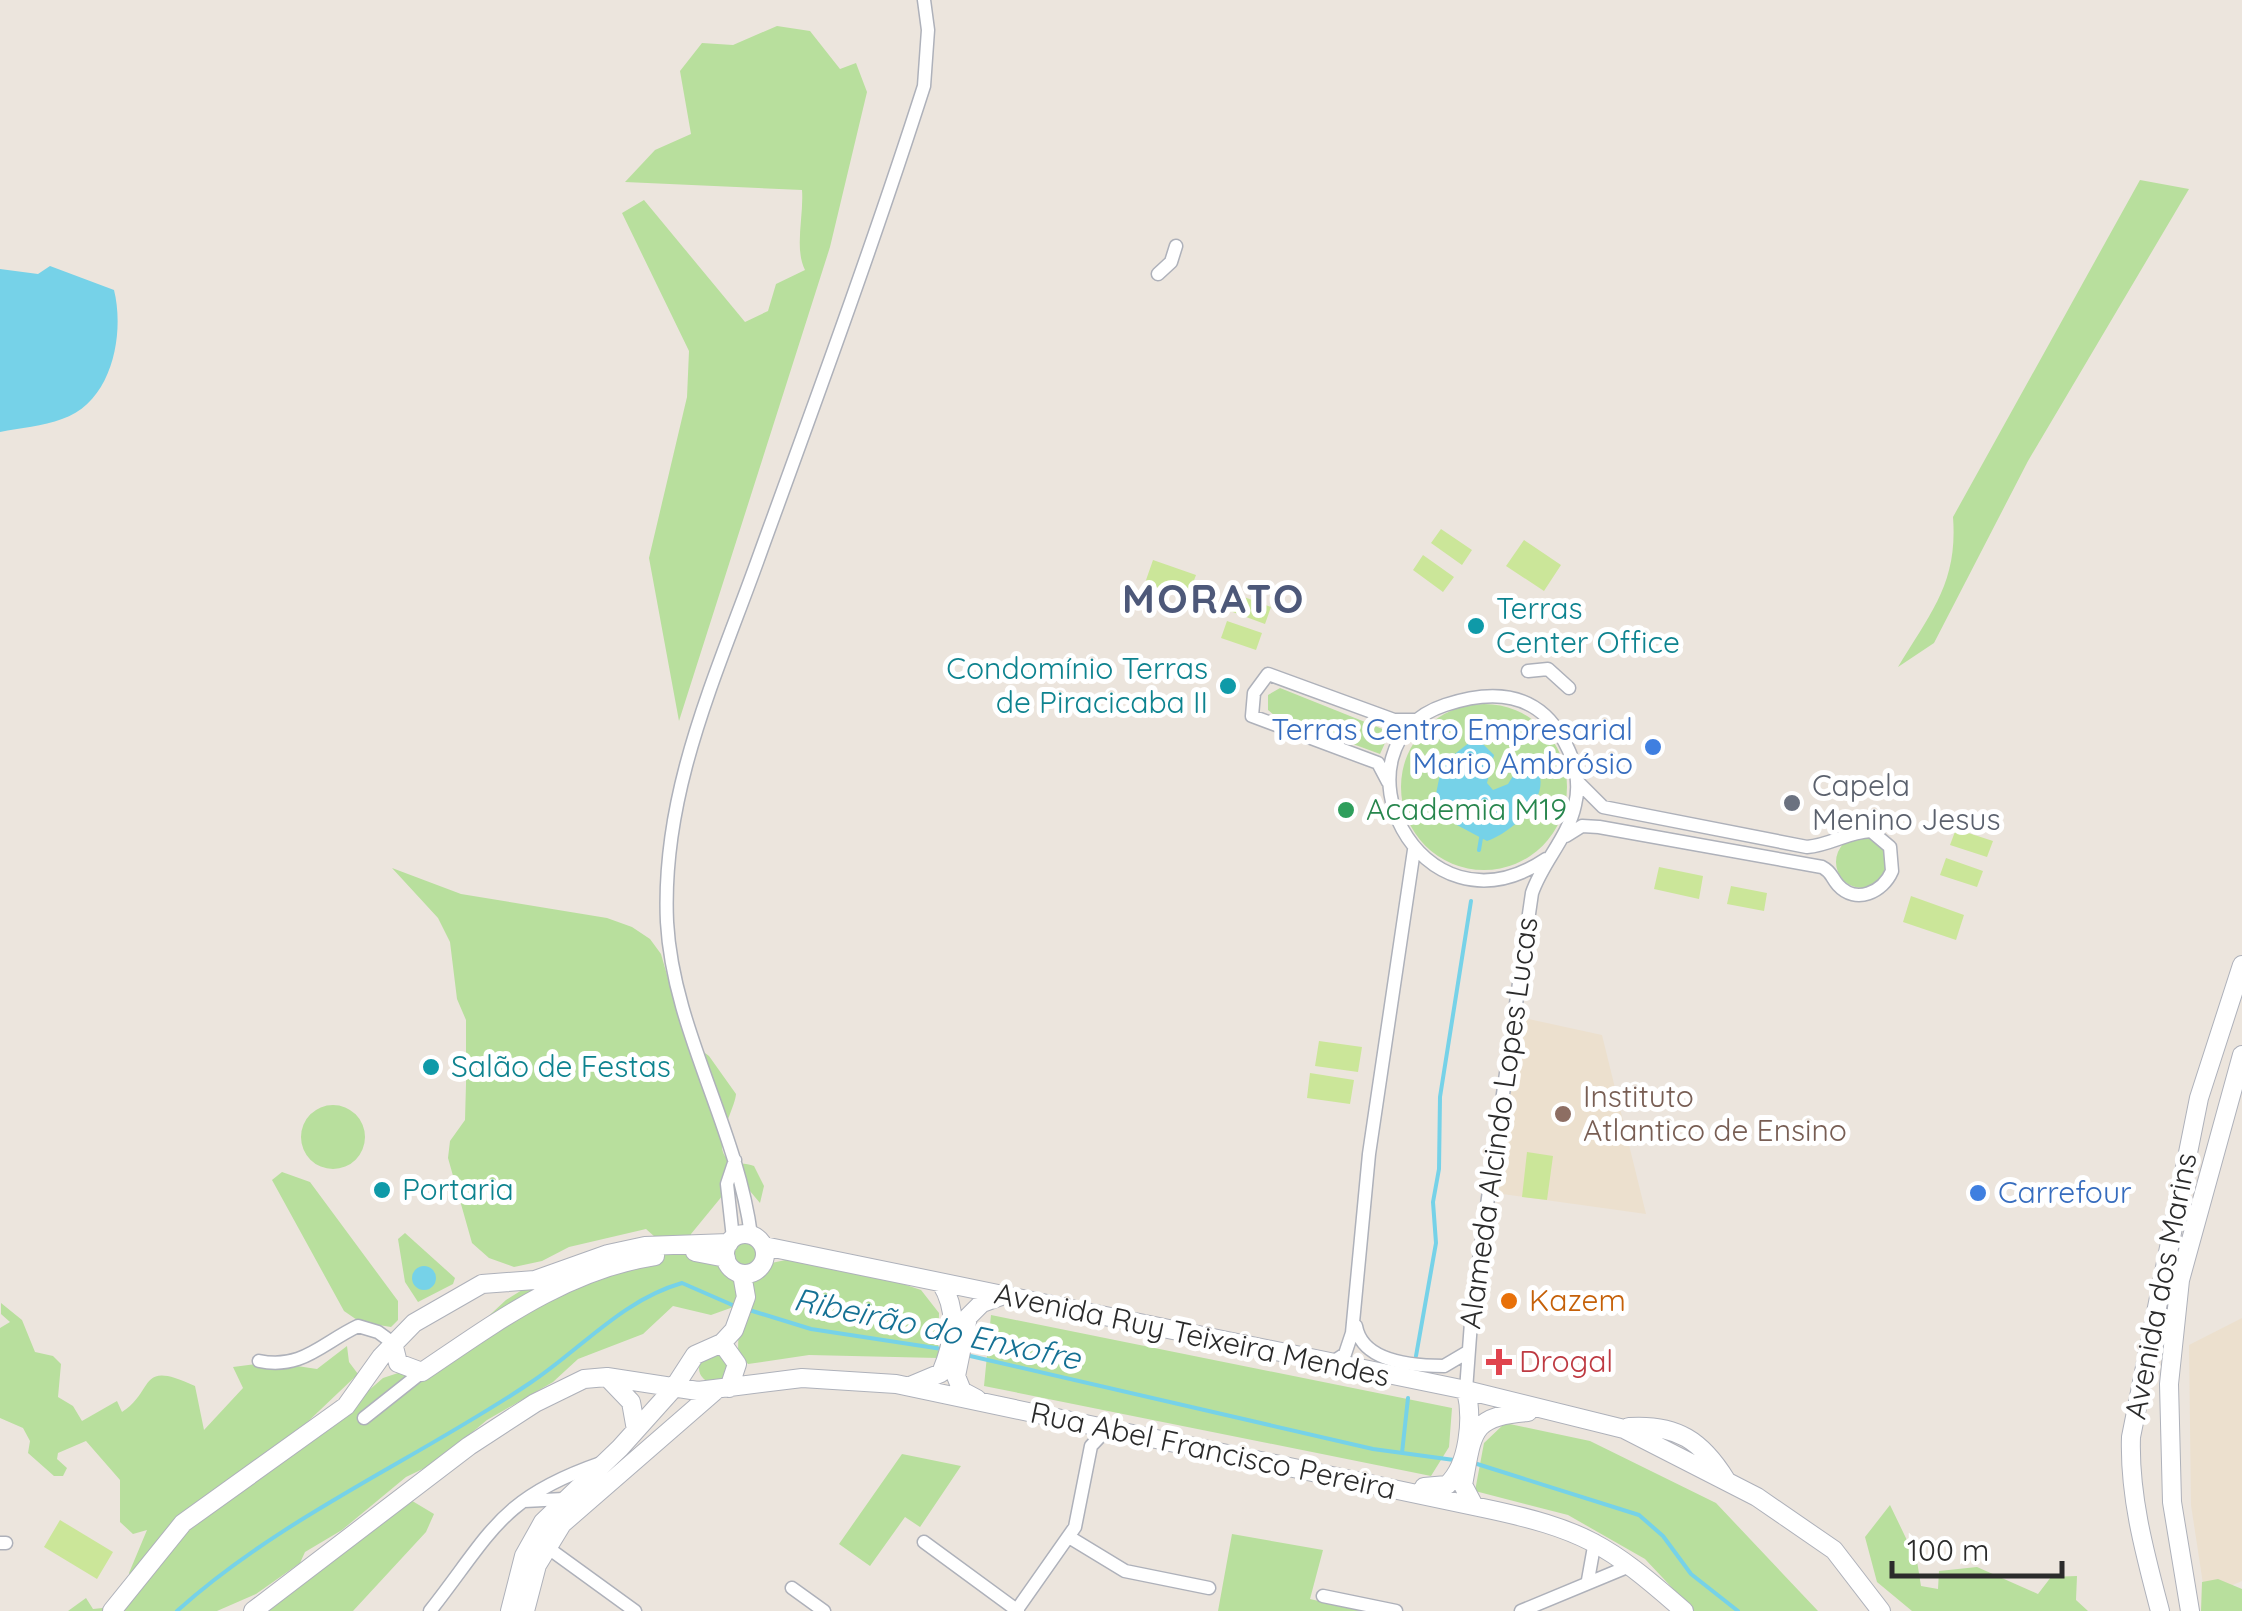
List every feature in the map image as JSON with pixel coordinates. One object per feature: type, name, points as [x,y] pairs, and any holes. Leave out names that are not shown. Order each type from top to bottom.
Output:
[{"type":"main road","name":"Avenida dos Marins","points":[[2160,1611],[2142,1549],[2130,1469],[2131,1437],[2200,1098],[2242,965]]},
{"type":"main road","name":"Avenida dos Marins","points":[[2190,1611],[2169,1465],[2168,1432],[2180,1280],[2242,1055]]},
{"type":"main road","points":[[2200,1098],[2218,1108],[2219,1143]]},
{"type":"main road","points":[[510,1611],[539,1542],[564,1499],[636,1430],[673,1389],[686,1366],[708,1347],[722,1343],[739,1319],[746,1297],[740,1244]]},
{"type":"main road","points":[[740,1244],[760,1268],[742,1274]]},
{"type":"main road","points":[[112,1611],[183,1523],[346,1406],[393,1343],[414,1323],[482,1284],[535,1280],[608,1254],[645,1246],[740,1244]]},
{"type":"main road","points":[[393,1343],[398,1363],[422,1372],[495,1320],[552,1289],[608,1268],[740,1244]]},
{"type":"main road","name":"Avenida Ruy Teixeira Mendes","points":[[740,1244],[1466,1390],[1619,1428],[1726,1480],[1834,1550],[1881,1611]]},
{"type":"main road","points":[[941,1283],[962,1315]]},
{"type":"main road","points":[[482,1284],[494,1300],[495,1320]]},
{"type":"main road","points":[[948,1375],[962,1315],[1002,1296]]},
{"type":"main road","points":[[525,1611],[539,1542],[714,1390],[737,1364],[722,1343]]},
{"type":"main road","points":[[686,1366],[688,1380],[714,1390]]},
{"type":"main road","points":[[908,1386],[948,1375]]},
{"type":"main road","points":[[948,1375],[962,1391],[981,1402]]},
{"type":"main road","points":[[253,1611],[469,1446],[562,1388],[584,1379],[607,1377],[631,1402],[636,1430]]},
{"type":"main road","name":"Rua Abel Francisco Pereira","points":[[607,1377],[673,1389],[714,1390],[802,1378],[847,1378],[908,1386],[1555,1523],[1595,1540],[1684,1611]]},
{"type":"main road","points":[[1466,1390],[1471,1431],[1462,1473],[1464,1491],[1474,1506]]},
{"type":"main road","points":[[2136,1406],[2148,1400],[2158,1406],[2168,1432]]},
{"type":"main road","points":[[1471,1431],[1492,1415],[1549,1410]]},
{"type":"main road","points":[[2131,1437],[2139,1479],[2146,1485],[2162,1480],[2169,1465]]},
{"type":"main road","points":[[1387,1487],[1442,1487],[1462,1473]]},
{"type":"street","points":[[740,1244],[728,1184],[735,1160],[673,970],[666,882],[675,809],[705,698],[760,554],[924,86],[928,30],[924,0]]},
{"type":"street","points":[[1158,274],[1172,262],[1176,246]]},
{"type":"street","points":[[1528,671],[1548,670],[1570,688]]},
{"type":"street","points":[[1419,720],[1394,720],[1268,674],[1254,693],[1252,716],[1378,763],[1389,785],[1394,813],[1414,850],[1448,874],[1480,881],[1512,879],[1546,859],[1564,838],[1582,826],[1830,871]]},
{"type":"street","points":[[1389,785],[1396,752],[1419,720],[1434,709],[1468,698],[1523,699],[1555,725],[1572,754],[1577,781],[1575,806],[1564,838]]},
{"type":"street","points":[[1577,781],[1603,807],[1807,847],[1854,832],[1871,831],[1884,840],[1892,855],[1892,871],[1876,891],[1859,895],[1844,890],[1830,871],[1830,854],[1839,839]]},
{"type":"street","points":[[1330,1364],[1349,1348],[1355,1313],[1369,1154],[1414,850]]},
{"type":"street","name":"Alameda Alcindo Lopes Lucas","points":[[1466,1390],[1466,1353],[1532,894],[1546,859]]},
{"type":"street","points":[[1355,1313],[1360,1341],[1378,1356],[1444,1366],[1466,1353]]},
{"type":"street","points":[[258,1361],[280,1366],[298,1362],[358,1326],[378,1332],[393,1343]]},
{"type":"street","points":[[364,1418],[422,1372]]},
{"type":"street","points":[[1080,1424],[1091,1446]]},
{"type":"street","points":[[924,1542],[1017,1611],[1070,1537],[1091,1446],[1107,1429]]},
{"type":"street","points":[[430,1611],[516,1502],[552,1481],[607,1461]]},
{"type":"street","points":[[516,1502],[564,1499]]},
{"type":"street","points":[[1070,1537],[1125,1571],[1209,1588]]},
{"type":"street","points":[[1588,1580],[1595,1540]]},
{"type":"street","points":[[539,1542],[636,1611]]},
{"type":"street","points":[[1525,1610],[1588,1580],[1632,1566]]},
{"type":"street","points":[[792,1588],[824,1611]]},
{"type":"street","points":[[1323,1596],[1396,1611]]},
{"type":"shaded area","name":"Instituto Atlantico de Ensino","points":[[1519,1017],[1602,1035],[1646,1214],[1495,1193]]},
{"type":"shaded area","points":[[2242,1318],[2242,1581],[2205,1597],[2191,1505],[2189,1345]]},
{"type":"green space","points":[[777,26],[810,31],[840,69],[856,63],[867,92],[830,247],[679,721],[649,558],[687,397],[689,351],[622,213],[644,200],[745,322],[768,311],[776,284],[805,270],[800,242],[802,190],[625,182],[655,150],[691,134],[680,71],[702,43],[733,45]]},
{"type":"green space","points":[[2140,180],[2189,189],[2028,461],[1934,643],[1898,667],[1940,596],[1951,561],[1953,517]]},
{"type":"green space","points":[[1441,529],[1472,550],[1462,565],[1431,543]]},
{"type":"green space","points":[[1524,540],[1561,565],[1544,591],[1506,566]]},
{"type":"green space","points":[[1423,555],[1454,577],[1443,592],[1413,570]]},
{"type":"green space","points":[[1153,560],[1196,575],[1187,599],[1145,583]]},
{"type":"green space","points":[[1236,594],[1271,607],[1265,624],[1230,611]]},
{"type":"green space","points":[[1227,621],[1262,633],[1256,650],[1221,638]]},
{"type":"green space","points":[[1280,688],[1390,732],[1380,754],[1274,715],[1268,710],[1268,695]]},
{"type":"green space","points":[[1484,704],[1516,710],[1543,728],[1561,755],[1567,787],[1561,819],[1543,846],[1516,864],[1484,870],[1452,864],[1425,846],[1407,819],[1401,787],[1407,755],[1425,728],[1452,710]]},
{"type":"green space","points":[[1956,829],[1993,841],[1987,857],[1950,845]]},
{"type":"green space","points":[[1862,836],[1880,844],[1888,862],[1880,880],[1862,888],[1844,880],[1836,862],[1844,844]]},
{"type":"green space","points":[[1946,858],[1983,871],[1977,887],[1940,875]]},
{"type":"green space","points":[[1659,867],[1703,876],[1699,899],[1654,889]]},
{"type":"green space","points":[[392,868],[461,894],[607,918],[650,939],[661,954],[685,1038],[709,1056],[736,1094],[723,1138],[724,1154],[731,1161],[754,1166],[764,1186],[760,1203],[744,1184],[732,1184],[691,1234],[691,1243],[744,1280],[755,1267],[736,1267],[730,1253],[743,1240],[759,1249],[757,1266],[814,1254],[921,1290],[939,1313],[938,1358],[809,1355],[748,1364],[738,1353],[739,1305],[711,1315],[673,1306],[643,1334],[578,1359],[553,1382],[487,1420],[435,1463],[406,1477],[342,1530],[305,1552],[300,1563],[256,1594],[217,1611],[68,1611],[86,1598],[93,1609],[122,1606],[130,1600],[129,1573],[147,1530],[133,1534],[120,1522],[120,1480],[86,1441],[58,1453],[57,1459],[67,1468],[63,1476],[54,1476],[28,1453],[30,1441],[23,1428],[0,1418],[0,1328],[10,1322],[1,1314],[1,1303],[22,1320],[35,1352],[53,1356],[61,1364],[58,1397],[73,1406],[82,1421],[117,1401],[122,1412],[150,1381],[164,1376],[195,1386],[204,1430],[243,1388],[233,1367],[270,1362],[317,1369],[347,1346],[349,1362],[358,1374],[299,1430],[352,1405],[383,1378],[419,1366],[467,1336],[506,1300],[554,1270],[591,1253],[655,1237],[646,1229],[569,1247],[542,1261],[514,1267],[489,1258],[472,1243],[448,1158],[450,1141],[465,1120],[466,1084],[466,1020],[457,999],[450,942],[438,918]]},
{"type":"green space","points":[[1731,886],[1767,893],[1764,911],[1727,904]]},
{"type":"green space","points":[[1911,896],[1964,915],[1956,940],[1903,922]]},
{"type":"green space","points":[[1319,1041],[1362,1047],[1358,1072],[1315,1066]]},
{"type":"green space","points":[[1310,1073],[1354,1080],[1350,1104],[1307,1098]]},
{"type":"green space","points":[[333,1105],[356,1114],[365,1137],[356,1160],[333,1169],[310,1160],[301,1137],[310,1114]]},
{"type":"green space","points":[[1527,1152],[1553,1156],[1547,1200],[1522,1197]]},
{"type":"green space","points":[[282,1172],[310,1182],[398,1301],[398,1320],[391,1327],[360,1322],[344,1311],[272,1180]]},
{"type":"green space","points":[[405,1233],[455,1278],[453,1284],[418,1302],[405,1282],[398,1239]]},
{"type":"green space","points":[[991,1315],[1452,1408],[1449,1447],[1431,1476],[984,1386]]},
{"type":"green space","points":[[714,1353],[728,1362],[729,1368],[720,1382],[714,1383],[700,1374],[699,1368],[708,1354]]},
{"type":"green space","points":[[1505,1423],[1590,1441],[1716,1503],[1818,1611],[1694,1611],[1645,1559],[1568,1515],[1475,1491],[1484,1443]]},
{"type":"green space","points":[[902,1454],[961,1466],[920,1527],[905,1517],[870,1566],[839,1544]]},
{"type":"green space","points":[[409,1499],[434,1514],[426,1532],[353,1611],[259,1611]]},
{"type":"green space","points":[[1890,1505],[1917,1561],[1921,1586],[1938,1589],[1939,1571],[1977,1567],[2038,1594],[2051,1577],[2077,1576],[2076,1600],[2088,1611],[1912,1611],[1877,1582],[1865,1537]]},
{"type":"green space","points":[[60,1520],[113,1552],[97,1579],[44,1547]]},
{"type":"green space","points":[[1232,1534],[1323,1550],[1310,1599],[1362,1611],[1218,1611]]},
{"type":"green space","points":[[2218,1579],[2242,1589],[2242,1611],[2201,1611],[2202,1582]]},
{"type":"water","points":[[50,266],[114,290],[118,326],[111,365],[93,398],[79,411],[55,421],[0,432],[0,269],[38,274]]},
{"type":"water","points":[[1470,742],[1482,743],[1494,755],[1487,783],[1493,790],[1508,784],[1521,763],[1535,766],[1540,777],[1540,788],[1529,811],[1487,841],[1455,824],[1436,794],[1442,764]]},
{"type":"water","points":[[424,1266],[433,1269],[433,1287],[424,1290],[415,1287],[412,1278],[415,1269]]},
{"type":"waterway","points":[[1479,850],[1481,838]]},
{"type":"waterway","points":[[1416,1356],[1436,1243],[1433,1202],[1439,1169],[1440,1097],[1471,901]]},
{"type":"waterway","name":"Ribeirão do Enxofre","points":[[177,1611],[259,1547],[530,1383],[640,1301],[682,1283],[737,1307]]},
{"type":"waterway","name":"Ribeirão do Enxofre","points":[[746,1309],[811,1329],[942,1349]]},
{"type":"waterway","name":"Ribeirão do Enxofre","points":[[966,1355],[1373,1449],[1454,1460]]},
{"type":"waterway","points":[[1402,1453],[1408,1398]]},
{"type":"waterway","name":"Ribeirão do Enxofre","points":[[1474,1463],[1639,1515],[1663,1536],[1691,1574],[1738,1611]]},
{"type":"place","name":"Terras Center Office","points":[[1476,626]]},
{"type":"place","name":"Condomínio Terras de Piracicaba II","points":[[1228,686]]},
{"type":"place","name":"Terras Centro Empresarial Mario Ambrósio","points":[[1653,747]]},
{"type":"place","name":"Capela Menino Jesus","points":[[1792,803]]},
{"type":"place","name":"Academia M19","points":[[1346,810]]},
{"type":"place","name":"Salão de Festas","points":[[431,1067]]},
{"type":"place","name":"Instituto Atlantico de Ensino","points":[[1563,1114]]},
{"type":"place","name":"Portaria","points":[[382,1190]]},
{"type":"place","name":"Carrefour","points":[[1978,1193]]},
{"type":"place","name":"Kazem","points":[[1509,1301]]},
{"type":"place","name":"Drogal","points":[[1499,1362]]},
{"type":"district","name":"MORATO","points":[[1214,599]]}]
